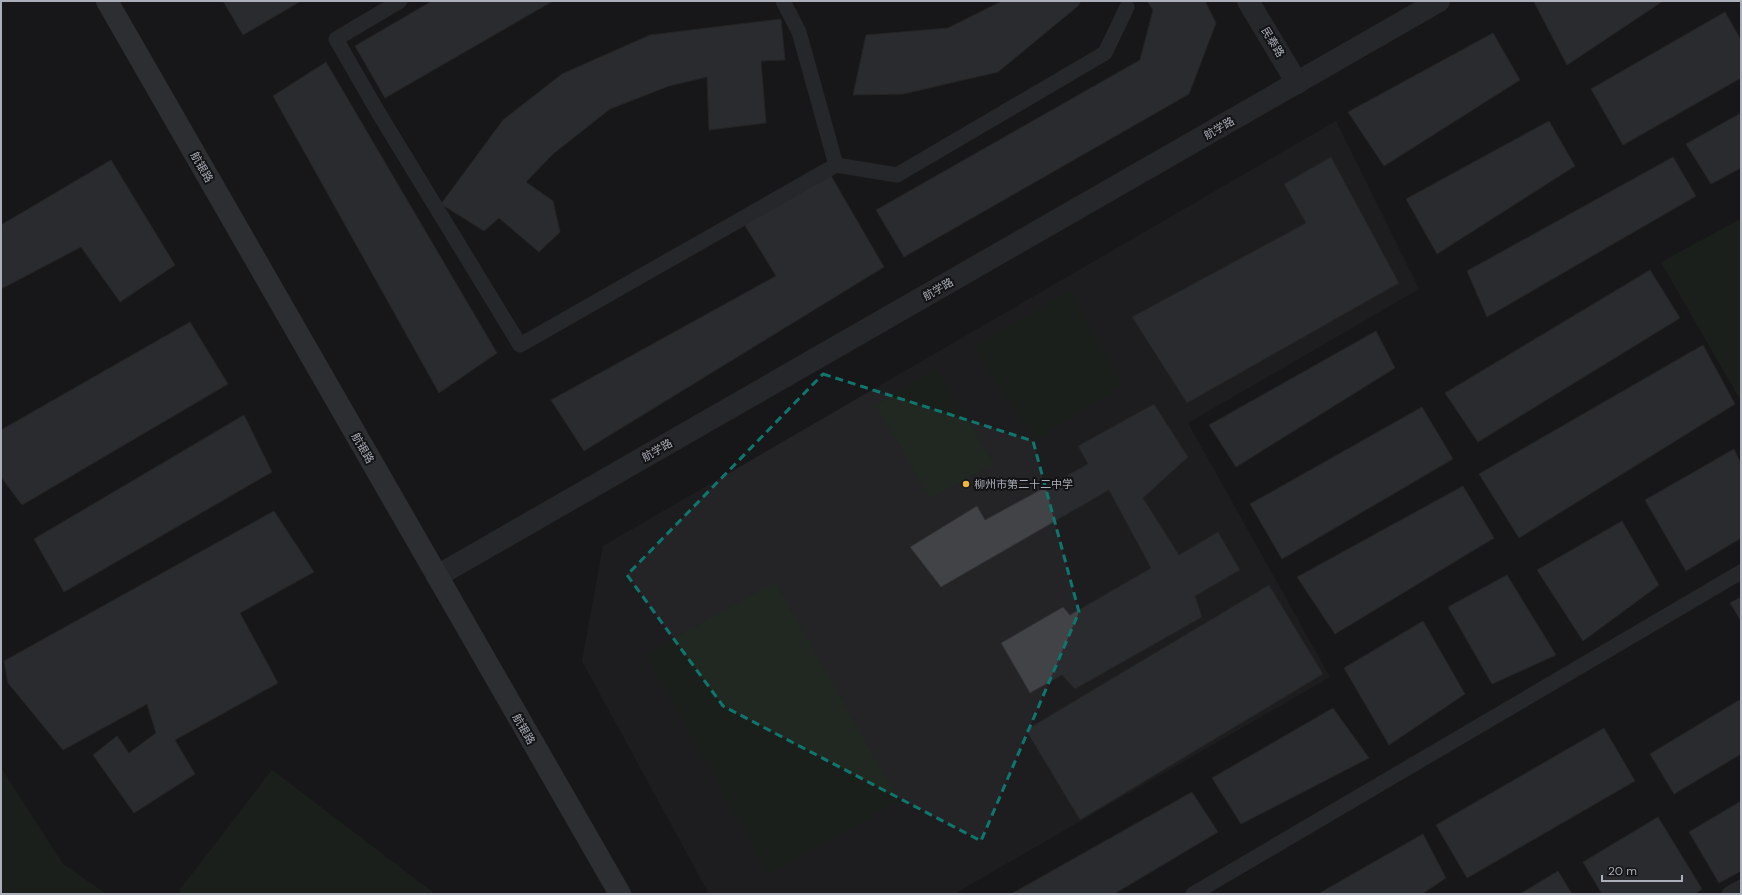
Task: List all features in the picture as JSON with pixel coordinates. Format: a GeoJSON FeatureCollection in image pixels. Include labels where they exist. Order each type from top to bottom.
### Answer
{"type":"FeatureCollection","features":[{"type":"Feature","properties":{"kind":"main road","name":"航银路"},"geometry":{"type":"LineString","coordinates":[[107,1],[620,894]]}},
{"type":"Feature","properties":{"kind":"street","name":"民泰路"},"geometry":{"type":"LineString","coordinates":[[1248,1],[1297,83]]}},
{"type":"Feature","properties":{"kind":"street","name":"航学路"},"geometry":{"type":"LineString","coordinates":[[437,576],[1439,1]]}},
{"type":"Feature","properties":{"kind":"lane"},"geometry":{"type":"LineString","coordinates":[[400,1],[336,39],[378,112],[520,345],[836,165],[897,175],[1105,53],[1127,7]]}},
{"type":"Feature","properties":{"kind":"lane"},"geometry":{"type":"LineString","coordinates":[[783,1],[799,32],[836,165]]}},
{"type":"Feature","properties":{"kind":"lane"},"geometry":{"type":"LineString","coordinates":[[1193,894],[1741,572]]}},
{"type":"Feature","properties":{"kind":"lane"},"geometry":{"type":"LineString","coordinates":[[1729,894],[1741,887]]}},
{"type":"Feature","properties":{"kind":"highlighted area"},"geometry":{"type":"Polygon","coordinates":[[[823,374],[1033,441],[1079,612],[981,841],[723,706],[627,575],[823,374]]]}},
{"type":"Feature","properties":{"kind":"shaded area","name":"柳州市第二十二中学"},"geometry":{"type":"Polygon","coordinates":[[[1336,121],[1419,289],[1188,423],[1330,677],[954,894],[709,894],[582,661],[603,546],[1336,121]]]}},
{"type":"Feature","properties":{"kind":"shaded area"},"geometry":{"type":"Polygon","coordinates":[[[1741,219],[1741,401],[1661,262],[1741,219]]]}},
{"type":"Feature","properties":{"kind":"shaded area"},"geometry":{"type":"Polygon","coordinates":[[[1071,290],[1123,385],[1035,441],[973,346],[1071,290]]]}},
{"type":"Feature","properties":{"kind":"shaded area"},"geometry":{"type":"Polygon","coordinates":[[[937,367],[994,464],[930,498],[876,405],[937,367]]]}},
{"type":"Feature","properties":{"kind":"shaded area"},"geometry":{"type":"Polygon","coordinates":[[[775,582],[899,801],[769,875],[645,655],[775,582]]]}},
{"type":"Feature","properties":{"kind":"shaded area"},"geometry":{"type":"Polygon","coordinates":[[[1,768],[63,864],[106,894],[1,894],[1,768]]]}},
{"type":"Feature","properties":{"kind":"shaded area"},"geometry":{"type":"Polygon","coordinates":[[[272,770],[435,894],[182,894],[179,891],[272,770]]]}},
{"type":"Feature","properties":{"kind":"building"},"geometry":{"type":"Polygon","coordinates":[[[223,1],[301,1],[243,35],[223,1]]]}},
{"type":"Feature","properties":{"kind":"building"},"geometry":{"type":"Polygon","coordinates":[[[432,1],[553,1],[385,98],[355,46],[432,1]]]}},
{"type":"Feature","properties":{"kind":"building"},"geometry":{"type":"Polygon","coordinates":[[[1002,1],[1081,1],[1078,6],[998,72],[903,94],[853,95],[866,35],[948,28],[1002,1]]]}},
{"type":"Feature","properties":{"kind":"building"},"geometry":{"type":"Polygon","coordinates":[[[1147,1],[1205,1],[1216,23],[1189,94],[904,257],[876,210],[1140,60],[1153,10],[1147,1]]]}},
{"type":"Feature","properties":{"kind":"building"},"geometry":{"type":"Polygon","coordinates":[[[1663,1],[1567,65],[1534,2],[1663,1]]]}},
{"type":"Feature","properties":{"kind":"building"},"geometry":{"type":"Polygon","coordinates":[[[1725,12],[1741,40],[1741,78],[1623,145],[1591,89],[1725,12]]]}},
{"type":"Feature","properties":{"kind":"building"},"geometry":{"type":"Polygon","coordinates":[[[781,19],[785,60],[761,61],[766,123],[709,130],[707,77],[669,86],[610,109],[553,154],[526,182],[553,201],[560,232],[539,252],[499,218],[484,231],[441,204],[503,120],[562,74],[650,35],[781,19]]]}},
{"type":"Feature","properties":{"kind":"building"},"geometry":{"type":"Polygon","coordinates":[[[1493,33],[1520,80],[1384,166],[1348,112],[1493,33]]]}},
{"type":"Feature","properties":{"kind":"building"},"geometry":{"type":"Polygon","coordinates":[[[326,62],[497,353],[439,393],[273,96],[326,62]]]}},
{"type":"Feature","properties":{"kind":"building"},"geometry":{"type":"Polygon","coordinates":[[[1741,113],[1741,168],[1711,184],[1686,144],[1741,113]]]}},
{"type":"Feature","properties":{"kind":"building"},"geometry":{"type":"Polygon","coordinates":[[[1549,121],[1575,166],[1437,254],[1406,199],[1549,121]]]}},
{"type":"Feature","properties":{"kind":"building"},"geometry":{"type":"Polygon","coordinates":[[[1331,157],[1399,283],[1187,403],[1132,317],[1306,223],[1284,184],[1331,157]]]}},
{"type":"Feature","properties":{"kind":"building"},"geometry":{"type":"Polygon","coordinates":[[[1673,157],[1696,196],[1487,317],[1467,271],[1673,157]]]}},
{"type":"Feature","properties":{"kind":"building"},"geometry":{"type":"Polygon","coordinates":[[[111,160],[175,265],[120,302],[81,247],[1,289],[1,225],[111,160]]]}},
{"type":"Feature","properties":{"kind":"building"},"geometry":{"type":"Polygon","coordinates":[[[830,174],[884,267],[584,451],[551,400],[776,276],[744,224],[830,174]]]}},
{"type":"Feature","properties":{"kind":"building"},"geometry":{"type":"Polygon","coordinates":[[[1650,270],[1680,318],[1478,442],[1445,393],[1650,270]]]}},
{"type":"Feature","properties":{"kind":"building"},"geometry":{"type":"Polygon","coordinates":[[[190,322],[228,384],[22,505],[1,477],[1,430],[190,322]]]}},
{"type":"Feature","properties":{"kind":"building"},"geometry":{"type":"Polygon","coordinates":[[[1376,331],[1395,368],[1236,467],[1209,425],[1376,331]]]}},
{"type":"Feature","properties":{"kind":"building"},"geometry":{"type":"Polygon","coordinates":[[[1703,345],[1735,404],[1519,538],[1479,474],[1703,345]]]}},
{"type":"Feature","properties":{"kind":"building"},"geometry":{"type":"Polygon","coordinates":[[[1154,404],[1188,457],[1143,498],[1179,555],[1218,532],[1240,570],[1195,596],[1202,617],[1075,689],[1062,675],[1030,693],[1001,643],[1063,607],[1070,615],[1151,568],[1109,490],[941,587],[910,547],[977,506],[985,520],[1088,464],[1078,446],[1154,404]]]}},
{"type":"Feature","properties":{"kind":"building"},"geometry":{"type":"Polygon","coordinates":[[[1422,407],[1453,459],[1282,559],[1250,504],[1422,407]]]}},
{"type":"Feature","properties":{"kind":"building"},"geometry":{"type":"Polygon","coordinates":[[[244,415],[272,472],[64,592],[34,539],[244,415]]]}},
{"type":"Feature","properties":{"kind":"building"},"geometry":{"type":"Polygon","coordinates":[[[1734,449],[1741,464],[1741,538],[1686,571],[1645,500],[1734,449]]]}},
{"type":"Feature","properties":{"kind":"building"},"geometry":{"type":"Polygon","coordinates":[[[1463,486],[1494,538],[1335,634],[1297,577],[1463,486]]]}},
{"type":"Feature","properties":{"kind":"building"},"geometry":{"type":"Polygon","coordinates":[[[274,511],[314,572],[240,613],[278,683],[175,740],[195,774],[134,813],[93,755],[117,736],[129,753],[156,733],[147,704],[63,750],[8,683],[4,661],[274,511]]]}},
{"type":"Feature","properties":{"kind":"building"},"geometry":{"type":"Polygon","coordinates":[[[1622,521],[1659,585],[1583,641],[1537,570],[1622,521]]]}},
{"type":"Feature","properties":{"kind":"building"},"geometry":{"type":"Polygon","coordinates":[[[1507,575],[1556,655],[1492,684],[1448,607],[1507,575]]]}},
{"type":"Feature","properties":{"kind":"building"},"geometry":{"type":"Polygon","coordinates":[[[1269,585],[1323,674],[1080,820],[1026,730],[1269,585]]]}},
{"type":"Feature","properties":{"kind":"building"},"geometry":{"type":"Polygon","coordinates":[[[1741,597],[1741,621],[1730,603],[1741,597]]]}},
{"type":"Feature","properties":{"kind":"building"},"geometry":{"type":"Polygon","coordinates":[[[1423,621],[1465,694],[1389,745],[1344,668],[1423,621]]]}},
{"type":"Feature","properties":{"kind":"building"},"geometry":{"type":"Polygon","coordinates":[[[1741,699],[1741,754],[1674,794],[1650,754],[1741,699]]]}},
{"type":"Feature","properties":{"kind":"building"},"geometry":{"type":"Polygon","coordinates":[[[1333,708],[1369,758],[1241,824],[1212,778],[1333,708]]]}},
{"type":"Feature","properties":{"kind":"building"},"geometry":{"type":"Polygon","coordinates":[[[1604,728],[1635,781],[1467,878],[1436,825],[1604,728]]]}},
{"type":"Feature","properties":{"kind":"building"},"geometry":{"type":"Polygon","coordinates":[[[1192,792],[1218,832],[1114,894],[1011,894],[1192,792]]]}},
{"type":"Feature","properties":{"kind":"building"},"geometry":{"type":"Polygon","coordinates":[[[1741,801],[1741,871],[1719,883],[1689,832],[1741,801]]]}},
{"type":"Feature","properties":{"kind":"building"},"geometry":{"type":"Polygon","coordinates":[[[1658,817],[1702,889],[1695,894],[1602,894],[1583,862],[1658,817]]]}},
{"type":"Feature","properties":{"kind":"building"},"geometry":{"type":"Polygon","coordinates":[[[1423,834],[1446,878],[1422,894],[1318,894],[1423,834]]]}},
{"type":"Feature","properties":{"kind":"building"},"geometry":{"type":"Polygon","coordinates":[[[1558,871],[1572,894],[1520,894],[1558,871]]]}},
{"type":"Feature","properties":{"kind":"place","name":"柳州市第二十二中学"},"geometry":{"type":"Point","coordinates":[966,484]}}]}
